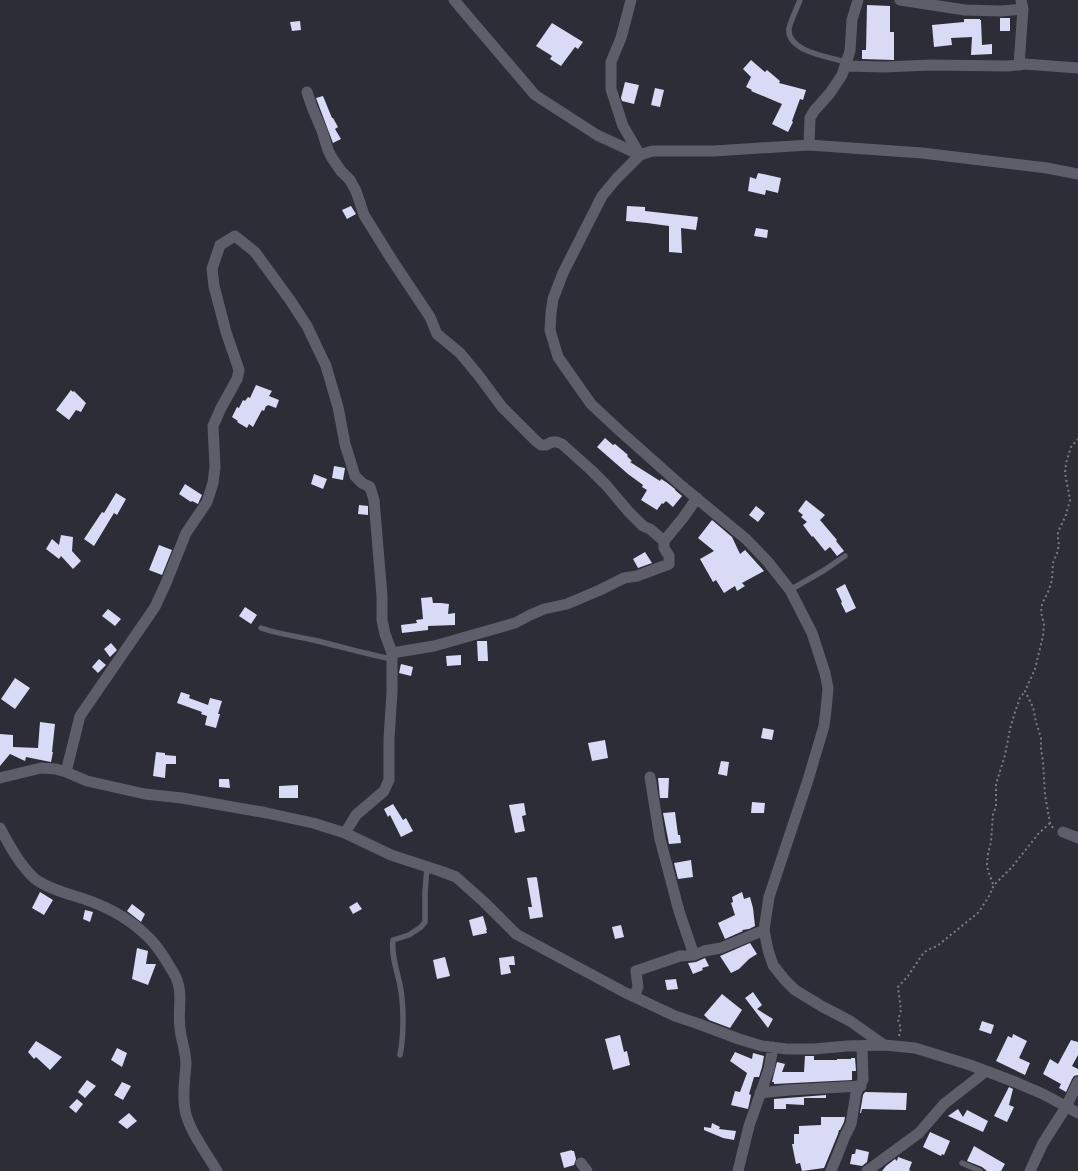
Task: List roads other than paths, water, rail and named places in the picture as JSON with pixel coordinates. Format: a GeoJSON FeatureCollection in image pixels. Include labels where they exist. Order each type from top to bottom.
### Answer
{"type":"FeatureCollection","features":[{"type":"Feature","properties":{"kind":"street"},"geometry":{"type":"LineString","coordinates":[[454,0],[535,95],[597,135],[640,155]]}},
{"type":"Feature","properties":{"kind":"street"},"geometry":{"type":"LineString","coordinates":[[631,0],[621,38],[611,62],[611,89],[623,126],[640,155]]}},
{"type":"Feature","properties":{"kind":"street"},"geometry":{"type":"LineString","coordinates":[[809,145],[810,118],[814,110],[830,93],[842,75],[846,64],[850,52],[852,20],[858,0]]}},
{"type":"Feature","properties":{"kind":"street"},"geometry":{"type":"LineString","coordinates":[[900,0],[965,10],[1001,11],[1022,5],[1019,65]]}},
{"type":"Feature","properties":{"kind":"street"},"geometry":{"type":"LineString","coordinates":[[846,64],[884,67],[931,65],[1000,66],[1025,64],[1078,68]]}},
{"type":"Feature","properties":{"kind":"street"},"geometry":{"type":"LineString","coordinates":[[307,92],[332,158],[340,171],[350,180],[356,191],[364,215],[430,317],[437,334],[460,353],[502,407],[536,441],[542,445],[552,442],[562,444],[607,486],[643,526],[650,529],[664,541]]}},
{"type":"Feature","properties":{"kind":"street"},"geometry":{"type":"LineString","coordinates":[[884,1045],[850,1021],[795,990],[773,965],[764,930],[769,897],[808,780],[824,726],[828,688],[825,673],[812,633],[790,590],[768,562],[746,539],[621,432],[591,404],[558,357],[550,330],[553,299],[563,272],[602,196],[617,178],[640,155],[652,151],[714,151],[809,145],[922,153],[1047,168],[1078,174]]}},
{"type":"Feature","properties":{"kind":"street"},"geometry":{"type":"LineString","coordinates":[[66,772],[80,716],[155,607],[186,533],[207,502],[213,483],[215,467],[213,426],[221,408],[237,380],[239,370],[226,332],[214,286],[212,269],[220,245],[235,236],[255,252],[307,326],[326,366],[338,407],[345,444],[355,476],[362,483],[370,487],[374,500],[382,596],[382,620],[392,656],[389,780],[384,791],[356,815],[345,832]]}},
{"type":"Feature","properties":{"kind":"street"},"geometry":{"type":"LineString","coordinates":[[392,656],[434,646],[515,623],[544,609],[567,604],[624,578],[636,576],[669,564],[669,556],[664,548],[664,541],[697,498]]}},
{"type":"Feature","properties":{"kind":"street"},"geometry":{"type":"LineString","coordinates":[[0,778],[41,768],[56,769],[87,781],[145,794],[182,798],[267,812],[345,832],[391,855],[456,877],[516,934],[634,997],[675,1016],[738,1040],[762,1046],[787,1049],[884,1045],[915,1048],[1015,1082],[1043,1094],[1078,1113]]}},
{"type":"Feature","properties":{"kind":"street"},"geometry":{"type":"LineString","coordinates":[[650,777],[660,839],[679,911],[694,955]]}},
{"type":"Feature","properties":{"kind":"street"},"geometry":{"type":"LineString","coordinates":[[0,828],[13,853],[35,878],[44,884],[113,911],[141,930],[152,940],[175,974],[179,984],[181,996],[179,1013],[180,1029],[186,1063],[184,1091],[185,1111],[197,1138],[217,1171]]}},
{"type":"Feature","properties":{"kind":"street"},"geometry":{"type":"LineString","coordinates":[[1063,832],[1078,838]]}},
{"type":"Feature","properties":{"kind":"street"},"geometry":{"type":"LineString","coordinates":[[634,997],[638,987],[636,971],[680,956],[694,955],[704,951],[721,948],[764,930]]}},
{"type":"Feature","properties":{"kind":"street"},"geometry":{"type":"LineString","coordinates":[[832,1171],[844,1136],[851,1124],[856,1093],[863,1080],[862,1046]]}},
{"type":"Feature","properties":{"kind":"street"},"geometry":{"type":"LineString","coordinates":[[738,1171],[749,1126],[769,1069],[773,1047]]}},
{"type":"Feature","properties":{"kind":"street"},"geometry":{"type":"LineString","coordinates":[[867,1171],[919,1134],[944,1104],[985,1072]]}},
{"type":"Feature","properties":{"kind":"street"},"geometry":{"type":"LineString","coordinates":[[1030,1171],[1043,1143],[1066,1107],[1078,1082]]}},
{"type":"Feature","properties":{"kind":"street"},"geometry":{"type":"LineString","coordinates":[[760,1093],[861,1086]]}},
{"type":"Feature","properties":{"kind":"lane"},"geometry":{"type":"LineString","coordinates":[[800,0],[789,29],[790,38],[799,47],[808,52],[846,64]]}},
{"type":"Feature","properties":{"kind":"lane"},"geometry":{"type":"LineString","coordinates":[[790,590],[845,556]]}},
{"type":"Feature","properties":{"kind":"lane"},"geometry":{"type":"LineString","coordinates":[[261,628],[362,653],[392,656]]}},
{"type":"Feature","properties":{"kind":"lane"},"geometry":{"type":"LineString","coordinates":[[400,1055],[403,1042],[402,1011],[400,987],[392,945],[393,940],[409,935],[422,927],[425,922],[427,867]]}},
{"type":"Feature","properties":{"kind":"lane"},"geometry":{"type":"LineString","coordinates":[[962,1163],[980,1171]]}}]}
